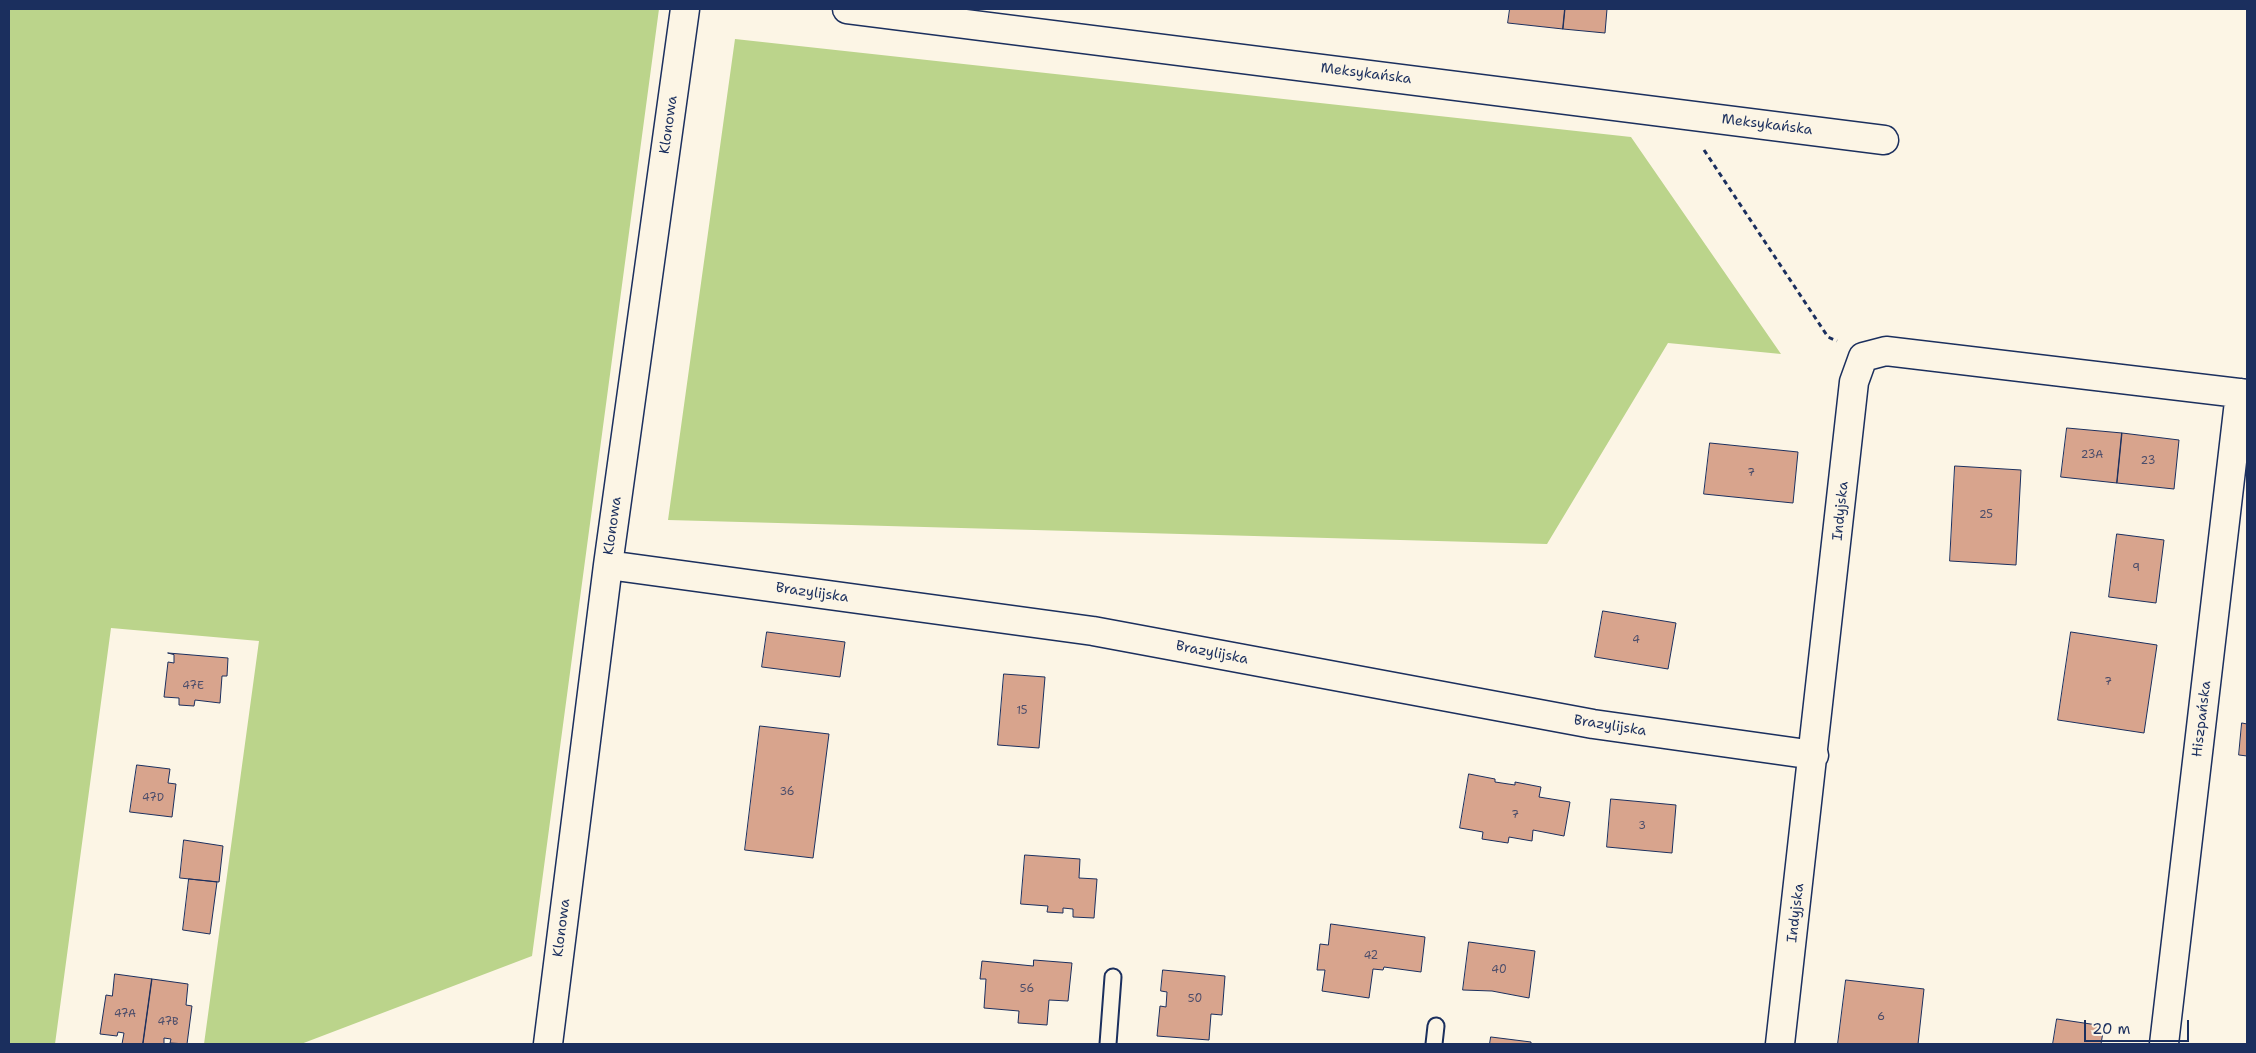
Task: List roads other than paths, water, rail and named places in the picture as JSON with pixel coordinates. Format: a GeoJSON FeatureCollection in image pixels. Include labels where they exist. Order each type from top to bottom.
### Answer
{"type":"FeatureCollection","features":[{"type":"Feature","properties":{"kind":"street","name":"Klonowa"},"geometry":{"type":"LineString","coordinates":[[548,1044],[608,565],[685,9]]}},
{"type":"Feature","properties":{"kind":"street","name":"Meksykańska"},"geometry":{"type":"LineString","coordinates":[[847,9],[1884,140]]}},
{"type":"Feature","properties":{"kind":"street","name":"Indyjska"},"geometry":{"type":"LineString","coordinates":[[1780,1044],[1814,755],[1854,382],[1863,357],[1886,351],[2244,394]]}},
{"type":"Feature","properties":{"kind":"street","name":"Hiszpańska"},"geometry":{"type":"LineString","coordinates":[[2164,1044],[2244,394]]}},
{"type":"Feature","properties":{"kind":"street","name":"Brazylijska"},"geometry":{"type":"LineString","coordinates":[[608,565],[1092,630],[1593,724],[1814,755]]}},
{"type":"Feature","properties":{"kind":"lane"},"geometry":{"type":"LineString","coordinates":[[1108,1044],[1112,977]]}},
{"type":"Feature","properties":{"kind":"lane"},"geometry":{"type":"LineString","coordinates":[[1434,1044],[1436,1026]]}}]}
